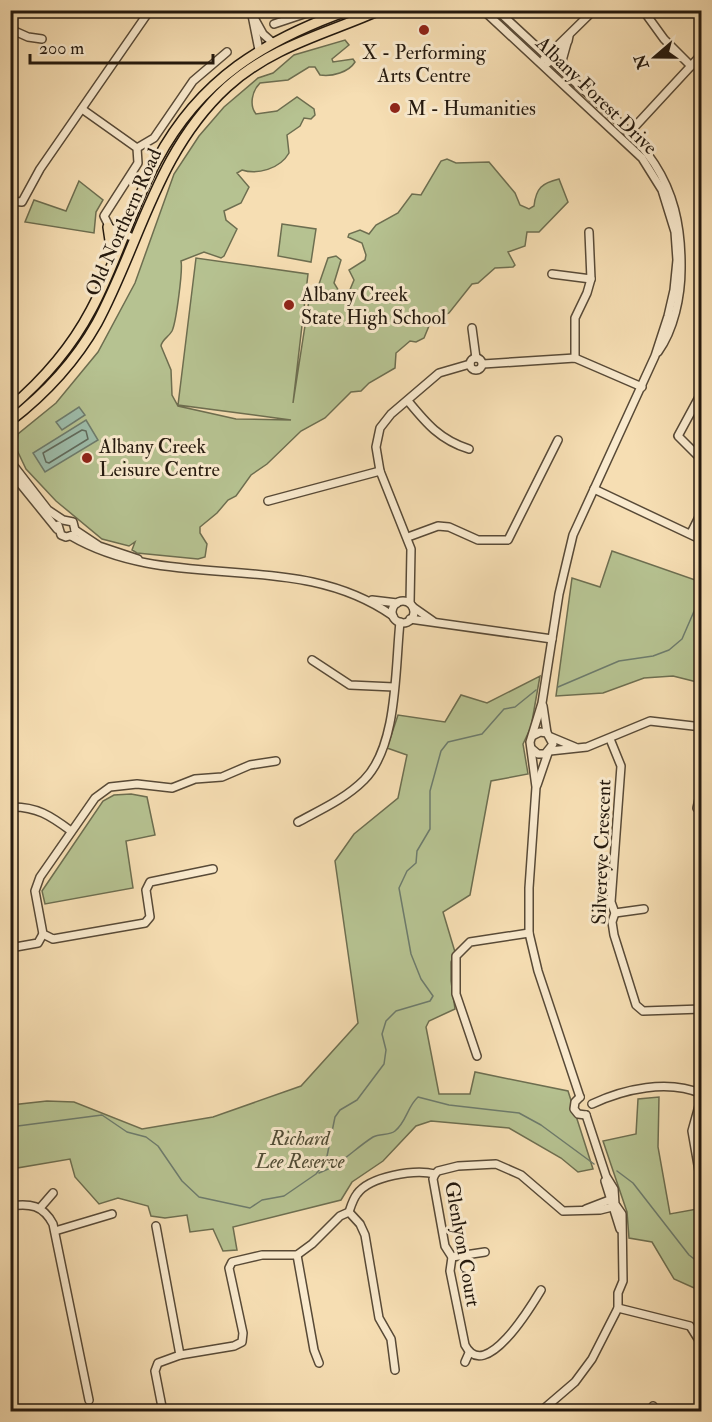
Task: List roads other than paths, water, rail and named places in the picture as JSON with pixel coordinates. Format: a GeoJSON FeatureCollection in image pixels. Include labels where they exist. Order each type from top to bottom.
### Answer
{"type":"FeatureCollection","features":[{"type":"Feature","properties":{"kind":"highway","name":"Old Northern Road"},"geometry":{"type":"LineString","coordinates":[[10,408],[40,381],[70,345],[91,310],[156,161],[174,131],[210,88],[272,42],[305,26],[349,10]]}},
{"type":"Feature","properties":{"kind":"highway","name":"Old Northern Road"},"geometry":{"type":"LineString","coordinates":[[10,421],[54,383],[81,348],[104,308],[174,151],[203,112],[227,87],[256,65],[290,45],[380,10]]}},
{"type":"Feature","properties":{"kind":"highway"},"geometry":{"type":"LineString","coordinates":[[108,227],[113,261]]}},
{"type":"Feature","properties":{"kind":"street"},"geometry":{"type":"LineString","coordinates":[[10,201],[22,202],[40,169],[150,10]]}},
{"type":"Feature","properties":{"kind":"street"},"geometry":{"type":"LineString","coordinates":[[274,24],[316,10]]}},
{"type":"Feature","properties":{"kind":"street","name":"Albany Forest Drive"},"geometry":{"type":"LineString","coordinates":[[483,10],[623,139],[653,173],[670,211],[675,232],[677,260],[674,290],[655,356],[570,545],[542,704],[534,735]]}},
{"type":"Feature","properties":{"kind":"street","name":"Albany Forest Drive"},"geometry":{"type":"LineString","coordinates":[[497,10],[630,131],[663,176],[671,194],[681,241],[681,277],[665,343],[655,356]]}},
{"type":"Feature","properties":{"kind":"street"},"geometry":{"type":"LineString","coordinates":[[542,65],[594,10]]}},
{"type":"Feature","properties":{"kind":"street"},"geometry":{"type":"LineString","coordinates":[[643,10],[669,45],[691,66]]}},
{"type":"Feature","properties":{"kind":"street"},"geometry":{"type":"LineString","coordinates":[[251,12],[261,30],[272,42]]}},
{"type":"Feature","properties":{"kind":"street"},"geometry":{"type":"LineString","coordinates":[[251,12],[259,50]]}},
{"type":"Feature","properties":{"kind":"street"},"geometry":{"type":"LineString","coordinates":[[10,29],[28,37],[42,39]]}},
{"type":"Feature","properties":{"kind":"street"},"geometry":{"type":"LineString","coordinates":[[560,68],[568,39]]}},
{"type":"Feature","properties":{"kind":"street","name":"Old Northern Road"},"geometry":{"type":"LineString","coordinates":[[137,148],[154,138],[193,81],[227,52]]}},
{"type":"Feature","properties":{"kind":"street"},"geometry":{"type":"LineString","coordinates":[[623,139],[702,54]]}},
{"type":"Feature","properties":{"kind":"street"},"geometry":{"type":"LineString","coordinates":[[82,109],[137,148],[138,163],[105,214],[108,227],[135,238]]}},
{"type":"Feature","properties":{"kind":"street"},"geometry":{"type":"LineString","coordinates":[[575,358],[575,318],[591,279],[589,232]]}},
{"type":"Feature","properties":{"kind":"street"},"geometry":{"type":"LineString","coordinates":[[552,274],[591,279]]}},
{"type":"Feature","properties":{"kind":"street"},"geometry":{"type":"LineString","coordinates":[[472,328],[476,358],[483,364]]}},
{"type":"Feature","properties":{"kind":"street"},"geometry":{"type":"LineString","coordinates":[[298,822],[339,800],[365,780],[381,754],[392,720],[398,640],[406,621],[405,604],[412,559],[408,537],[380,471],[376,447],[380,428],[439,373],[470,364],[476,358]]}},
{"type":"Feature","properties":{"kind":"street"},"geometry":{"type":"LineString","coordinates":[[470,364],[477,370],[483,364],[575,358],[642,387]]}},
{"type":"Feature","properties":{"kind":"street"},"geometry":{"type":"LineString","coordinates":[[698,399],[678,436],[702,460]]}},
{"type":"Feature","properties":{"kind":"street"},"geometry":{"type":"LineString","coordinates":[[408,401],[434,432],[452,444],[469,449]]}},
{"type":"Feature","properties":{"kind":"street"},"geometry":{"type":"LineString","coordinates":[[408,537],[438,526],[449,526],[478,540],[508,540],[558,440]]}},
{"type":"Feature","properties":{"kind":"street"},"geometry":{"type":"LineString","coordinates":[[10,461],[41,503],[63,520],[73,522],[73,533]]}},
{"type":"Feature","properties":{"kind":"street"},"geometry":{"type":"LineString","coordinates":[[10,471],[63,537],[73,533],[124,560],[160,567],[215,570],[321,582],[370,599],[405,604],[433,621]]}},
{"type":"Feature","properties":{"kind":"street"},"geometry":{"type":"LineString","coordinates":[[268,501],[380,471]]}},
{"type":"Feature","properties":{"kind":"street"},"geometry":{"type":"LineString","coordinates":[[594,489],[702,540]]}},
{"type":"Feature","properties":{"kind":"street"},"geometry":{"type":"LineString","coordinates":[[691,533],[702,511]]}},
{"type":"Feature","properties":{"kind":"street"},"geometry":{"type":"LineString","coordinates":[[57,529],[63,520]]}},
{"type":"Feature","properties":{"kind":"street"},"geometry":{"type":"LineString","coordinates":[[370,599],[393,616],[406,621],[433,621],[552,639]]}},
{"type":"Feature","properties":{"kind":"street"},"geometry":{"type":"LineString","coordinates":[[393,616],[393,609],[405,604]]}},
{"type":"Feature","properties":{"kind":"street"},"geometry":{"type":"LineString","coordinates":[[312,660],[350,685],[394,687]]}},
{"type":"Feature","properties":{"kind":"street","name":"Albany Forest Drive"},"geometry":{"type":"LineString","coordinates":[[542,704],[549,735]]}},
{"type":"Feature","properties":{"kind":"street"},"geometry":{"type":"LineString","coordinates":[[532,749],[540,754],[577,748],[610,739],[650,721],[702,727]]}},
{"type":"Feature","properties":{"kind":"street"},"geometry":{"type":"LineString","coordinates":[[577,748],[540,732],[534,735],[530,742],[536,787],[529,888],[529,933],[538,971],[580,1097]]}},
{"type":"Feature","properties":{"kind":"street"},"geometry":{"type":"LineString","coordinates":[[536,787],[553,744],[549,735]]}},
{"type":"Feature","properties":{"kind":"street","name":"Silvereye Crescent"},"geometry":{"type":"LineString","coordinates":[[610,739],[621,766],[611,902],[615,913],[612,922],[614,935],[638,1009],[643,1011],[702,1009]]}},
{"type":"Feature","properties":{"kind":"street"},"geometry":{"type":"LineString","coordinates":[[10,948],[38,944],[43,934],[35,891],[40,877],[95,798],[110,787],[137,784],[172,788],[195,779],[222,777],[250,765],[276,761]]}},
{"type":"Feature","properties":{"kind":"street"},"geometry":{"type":"LineString","coordinates":[[697,808],[702,786]]}},
{"type":"Feature","properties":{"kind":"street"},"geometry":{"type":"LineString","coordinates":[[10,807],[26,807],[49,814],[71,831]]}},
{"type":"Feature","properties":{"kind":"street"},"geometry":{"type":"LineString","coordinates":[[43,934],[53,939],[145,923],[150,917],[146,890],[150,882],[213,869]]}},
{"type":"Feature","properties":{"kind":"street"},"geometry":{"type":"LineString","coordinates":[[615,913],[644,909]]}},
{"type":"Feature","properties":{"kind":"street"},"geometry":{"type":"LineString","coordinates":[[477,1056],[456,994],[456,956],[470,942],[529,933]]}},
{"type":"Feature","properties":{"kind":"street"},"geometry":{"type":"LineString","coordinates":[[592,1104],[620,1092],[644,1089],[680,1087],[702,1094],[692,1131],[702,1188]]}},
{"type":"Feature","properties":{"kind":"street"},"geometry":{"type":"LineString","coordinates":[[580,1097],[587,1098],[592,1104],[591,1110],[586,1115]]}},
{"type":"Feature","properties":{"kind":"street"},"geometry":{"type":"LineString","coordinates":[[580,1097],[575,1102],[574,1109],[579,1114],[586,1115]]}},
{"type":"Feature","properties":{"kind":"street"},"geometry":{"type":"LineString","coordinates":[[540,1412],[575,1382],[592,1359],[618,1308],[624,1269],[622,1214],[612,1203],[606,1176],[586,1115]]}},
{"type":"Feature","properties":{"kind":"street"},"geometry":{"type":"LineString","coordinates":[[163,1412],[156,1366],[161,1360],[234,1346],[242,1342],[243,1333],[230,1268],[235,1261],[262,1255],[297,1255],[312,1244],[333,1222],[349,1212],[358,1192],[373,1182],[425,1172],[435,1174],[438,1171],[458,1166],[496,1164],[521,1175],[558,1209],[578,1211],[612,1203]]}},
{"type":"Feature","properties":{"kind":"street","name":"Glenlyon Court"},"geometry":{"type":"LineString","coordinates":[[435,1174],[433,1179],[445,1246],[452,1257],[450,1271],[465,1346],[469,1353]]}},
{"type":"Feature","properties":{"kind":"street"},"geometry":{"type":"LineString","coordinates":[[40,1208],[53,1193]]}},
{"type":"Feature","properties":{"kind":"street"},"geometry":{"type":"LineString","coordinates":[[10,1206],[29,1204],[40,1208],[49,1218],[55,1231],[89,1400]]}},
{"type":"Feature","properties":{"kind":"street"},"geometry":{"type":"LineString","coordinates":[[349,1212],[365,1235],[379,1318],[391,1339],[395,1370]]}},
{"type":"Feature","properties":{"kind":"street"},"geometry":{"type":"LineString","coordinates":[[55,1231],[112,1214]]}},
{"type":"Feature","properties":{"kind":"street"},"geometry":{"type":"LineString","coordinates":[[156,1226],[180,1355]]}},
{"type":"Feature","properties":{"kind":"street"},"geometry":{"type":"LineString","coordinates":[[452,1257],[485,1252]]}},
{"type":"Feature","properties":{"kind":"street"},"geometry":{"type":"LineString","coordinates":[[297,1255],[314,1350],[319,1363]]}},
{"type":"Feature","properties":{"kind":"street"},"geometry":{"type":"LineString","coordinates":[[465,1362],[469,1353],[476,1355],[488,1353],[512,1334],[541,1290]]}},
{"type":"Feature","properties":{"kind":"street"},"geometry":{"type":"LineString","coordinates":[[618,1308],[690,1326],[702,1345]]}},
{"type":"Feature","properties":{"kind":"water"},"geometry":{"type":"Polygon","coordinates":[[[79,407],[85,415],[62,430],[56,422],[79,407]]]}},
{"type":"Feature","properties":{"kind":"water"},"geometry":{"type":"Polygon","coordinates":[[[86,420],[98,440],[45,472],[33,453],[86,420]]]}},
{"type":"Feature","properties":{"kind":"waterway"},"geometry":{"type":"LineString","coordinates":[[558,687],[619,661],[653,656],[669,650],[682,639],[695,609],[702,610]]}},
{"type":"Feature","properties":{"kind":"waterway"},"geometry":{"type":"LineString","coordinates":[[10,1127],[102,1115],[127,1132],[146,1137],[158,1146],[182,1181],[199,1197],[250,1208],[262,1200],[284,1196],[316,1174],[326,1161],[335,1117],[340,1110],[357,1100],[384,1064],[386,1050],[382,1034],[386,1021],[396,1011],[430,1001],[433,996],[421,979],[411,954],[399,888],[407,871],[416,863],[417,851],[430,829],[430,791],[441,751],[448,742],[482,734],[504,709],[515,707],[536,690]]}},
{"type":"Feature","properties":{"kind":"waterway"},"geometry":{"type":"LineString","coordinates":[[319,1173],[341,1161],[373,1137],[395,1131],[418,1097],[449,1105],[519,1113],[541,1125],[594,1164]]}},
{"type":"Feature","properties":{"kind":"waterway"},"geometry":{"type":"LineString","coordinates":[[617,1171],[633,1183],[689,1255],[702,1265]]}},
{"type":"Feature","properties":{"kind":"place","name":"X - Performing Arts Centre"},"geometry":{"type":"Point","coordinates":[424,30]}},
{"type":"Feature","properties":{"kind":"place","name":"M - Humanities"},"geometry":{"type":"Point","coordinates":[395,108]}},
{"type":"Feature","properties":{"kind":"place","name":"Albany Creek State High School"},"geometry":{"type":"Point","coordinates":[289,305]}},
{"type":"Feature","properties":{"kind":"place","name":"Albany Creek Leisure Centre"},"geometry":{"type":"Point","coordinates":[87,458]}},
{"type":"Feature","properties":{"kind":"park label","name":"Richard Lee Reserve"},"geometry":{"type":"Point","coordinates":[300,1150]}}]}
